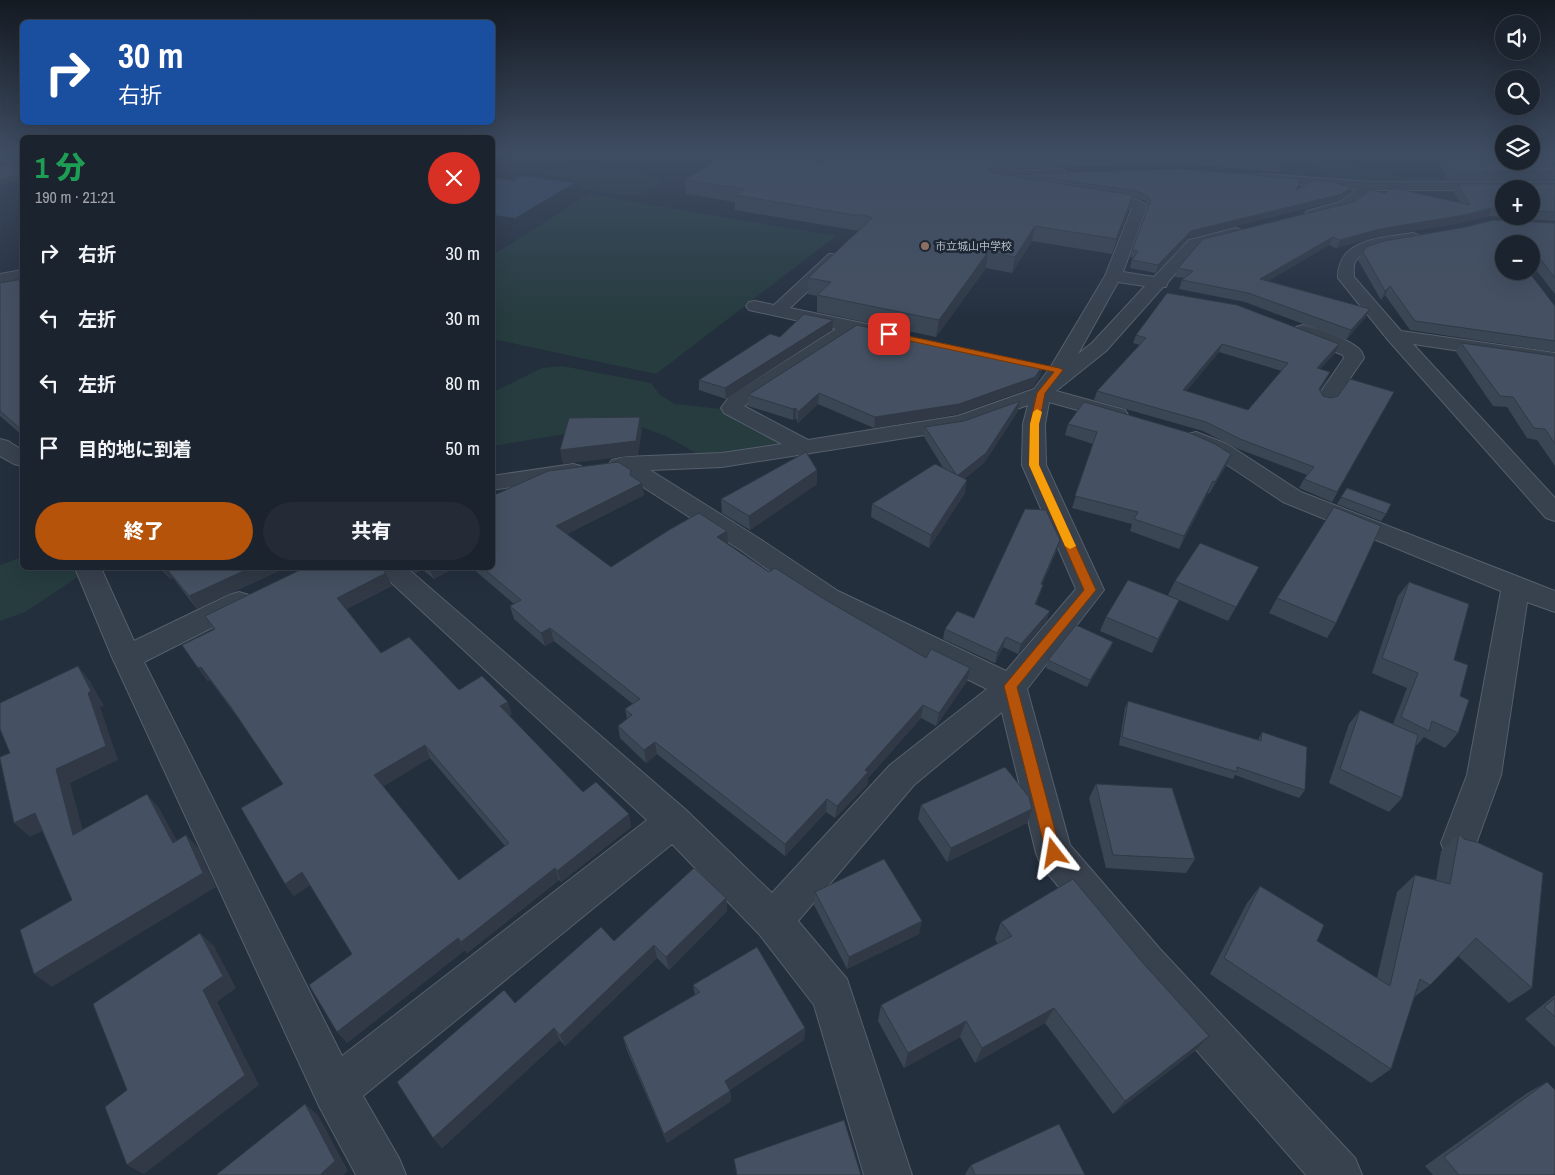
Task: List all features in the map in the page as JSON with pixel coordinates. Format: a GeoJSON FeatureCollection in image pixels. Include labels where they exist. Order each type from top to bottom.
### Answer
{"type":"FeatureCollection","features":[{"type":"Feature","properties":{"kind":"street"},"geometry":{"type":"LineString","coordinates":[[774,921],[902,775],[1011,686],[1090,590],[1034,465],[1034,424],[1047,376],[1113,276],[1139,210]]}},
{"type":"Feature","properties":{"kind":"street"},"geometry":{"type":"LineString","coordinates":[[1300,217],[1327,210]]}},
{"type":"Feature","properties":{"kind":"street"},"geometry":{"type":"LineString","coordinates":[[495,483],[624,464],[722,460],[962,422],[1099,347],[1161,289],[1194,244],[1252,229]]}},
{"type":"Feature","properties":{"kind":"street"},"geometry":{"type":"LineString","coordinates":[[1432,234],[1376,244],[1355,251],[1347,262],[1346,278],[1395,336],[1555,513]]}},
{"type":"Feature","properties":{"kind":"street"},"geometry":{"type":"LineString","coordinates":[[777,311],[844,248]]}},
{"type":"Feature","properties":{"kind":"street"},"geometry":{"type":"LineString","coordinates":[[0,279],[20,275]]}},
{"type":"Feature","properties":{"kind":"street"},"geometry":{"type":"LineString","coordinates":[[1113,276],[1161,289]]}},
{"type":"Feature","properties":{"kind":"street"},"geometry":{"type":"LineString","coordinates":[[755,306],[908,338]]}},
{"type":"Feature","properties":{"kind":"street"},"geometry":{"type":"LineString","coordinates":[[807,448],[732,408],[736,400],[852,327]]}},
{"type":"Feature","properties":{"kind":"street"},"geometry":{"type":"LineString","coordinates":[[1290,327],[1334,343],[1352,352],[1354,358],[1326,399]]}},
{"type":"Feature","properties":{"kind":"street"},"geometry":{"type":"LineString","coordinates":[[1395,336],[1555,359]]}},
{"type":"Feature","properties":{"kind":"street"},"geometry":{"type":"LineString","coordinates":[[1047,376],[1137,421]]}},
{"type":"Feature","properties":{"kind":"street"},"geometry":{"type":"LineString","coordinates":[[1175,432],[1219,449],[1292,497],[1555,602]]}},
{"type":"Feature","properties":{"kind":"street"},"geometry":{"type":"LineString","coordinates":[[0,446],[20,458]]}},
{"type":"Feature","properties":{"kind":"street"},"geometry":{"type":"LineString","coordinates":[[624,464],[751,545],[828,598],[1011,686],[1054,853],[1146,963],[1338,1175]]}},
{"type":"Feature","properties":{"kind":"street"},"geometry":{"type":"LineString","coordinates":[[89,570],[127,657],[335,1090],[382,1175]]}},
{"type":"Feature","properties":{"kind":"street"},"geometry":{"type":"LineString","coordinates":[[393,570],[673,821],[774,921],[832,994],[888,1175]]}},
{"type":"Feature","properties":{"kind":"street"},"geometry":{"type":"LineString","coordinates":[[1460,843],[1484,775],[1516,586]]}},
{"type":"Feature","properties":{"kind":"street"},"geometry":{"type":"LineString","coordinates":[[127,657],[258,593]]}},
{"type":"Feature","properties":{"kind":"street"},"geometry":{"type":"LineString","coordinates":[[335,1090],[673,821]]}},
{"type":"Feature","properties":{"kind":"green space"},"geometry":{"type":"Polygon","coordinates":[[[564,210],[682,210],[836,236],[656,374],[495,339],[495,254],[564,210]]]}},
{"type":"Feature","properties":{"kind":"green space"},"geometry":{"type":"Polygon","coordinates":[[[562,366],[651,383],[660,395],[675,404],[721,409],[807,448],[710,461],[666,436],[630,423],[495,446],[495,391],[542,368],[562,366]]]}},
{"type":"Feature","properties":{"kind":"green space"},"geometry":{"type":"Polygon","coordinates":[[[20,558],[20,570],[75,570],[79,576],[25,612],[0,621],[0,565],[20,558]]]}},
{"type":"Feature","properties":{"kind":"water"},"geometry":{"type":"Polygon","coordinates":[[[495,210],[529,210],[515,218],[495,215],[495,210]]]}},
{"type":"Feature","properties":{"kind":"building"},"geometry":{"type":"Polygon","coordinates":[[[823,210],[1127,210],[1116,239],[1035,226],[1015,257],[988,252],[939,320],[817,295],[831,282],[808,278],[872,218],[864,215],[823,210]]]}},
{"type":"Feature","properties":{"kind":"building"},"geometry":{"type":"Polygon","coordinates":[[[1147,210],[1277,210],[1191,231],[1158,265],[1132,260],[1138,251],[1132,250],[1147,210]]]}},
{"type":"Feature","properties":{"kind":"building"},"geometry":{"type":"Polygon","coordinates":[[[1322,210],[1485,210],[1380,229],[1340,240],[1333,237],[1260,279],[1370,309],[1351,330],[1248,293],[1182,280],[1193,271],[1178,268],[1203,239],[1322,210]]]}},
{"type":"Feature","properties":{"kind":"building"},"geometry":{"type":"Polygon","coordinates":[[[1540,210],[1555,210],[1555,212],[1540,211],[1540,210]]]}},
{"type":"Feature","properties":{"kind":"building"},"geometry":{"type":"Polygon","coordinates":[[[1493,220],[1495,220],[1495,225],[1555,223],[1555,278],[1540,258],[1540,235],[1495,235],[1495,280],[1535,280],[1555,306],[1555,341],[1415,321],[1390,286],[1385,291],[1363,252],[1366,247],[1384,241],[1466,227],[1493,220]]]}},
{"type":"Feature","properties":{"kind":"building"},"geometry":{"type":"Polygon","coordinates":[[[20,279],[20,428],[0,411],[0,283],[20,279]]]}},
{"type":"Feature","properties":{"kind":"building"},"geometry":{"type":"Polygon","coordinates":[[[1167,293],[1237,305],[1339,344],[1317,368],[1330,372],[1319,389],[1323,396],[1331,398],[1338,396],[1350,379],[1394,392],[1337,492],[1304,479],[1314,467],[1240,439],[1206,422],[1097,391],[1146,338],[1136,335],[1167,293]],[[1222,344],[1183,390],[1248,410],[1288,363],[1222,344]]]}},
{"type":"Feature","properties":{"kind":"building"},"geometry":{"type":"Polygon","coordinates":[[[804,314],[833,320],[725,388],[699,380],[770,334],[780,337],[804,314]]]}},
{"type":"Feature","properties":{"kind":"building"},"geometry":{"type":"Polygon","coordinates":[[[857,325],[1043,365],[1035,377],[959,404],[875,417],[819,393],[798,412],[796,408],[793,409],[748,395],[857,325]]]}},
{"type":"Feature","properties":{"kind":"building"},"geometry":{"type":"Polygon","coordinates":[[[1461,343],[1555,356],[1555,444],[1545,429],[1534,428],[1513,397],[1500,396],[1461,343]]]}},
{"type":"Feature","properties":{"kind":"building"},"geometry":{"type":"Polygon","coordinates":[[[1020,401],[986,453],[957,476],[925,427],[964,421],[1020,401]]]}},
{"type":"Feature","properties":{"kind":"building"},"geometry":{"type":"Polygon","coordinates":[[[1084,402],[1190,433],[1215,444],[1231,454],[1215,482],[1213,481],[1184,536],[1134,519],[1138,512],[1075,496],[1097,432],[1068,424],[1084,402]]]}},
{"type":"Feature","properties":{"kind":"building"},"geometry":{"type":"Polygon","coordinates":[[[640,417],[636,441],[560,450],[569,418],[640,417]]]}},
{"type":"Feature","properties":{"kind":"building"},"geometry":{"type":"Polygon","coordinates":[[[806,452],[817,470],[749,516],[721,499],[806,452]]]}},
{"type":"Feature","properties":{"kind":"building"},"geometry":{"type":"Polygon","coordinates":[[[618,462],[631,470],[630,475],[642,483],[556,526],[611,567],[699,513],[727,531],[717,537],[769,572],[775,568],[824,599],[926,658],[931,649],[970,668],[939,713],[923,705],[865,770],[868,772],[837,806],[827,799],[785,844],[655,742],[644,750],[618,726],[632,715],[625,709],[640,699],[550,628],[541,633],[510,606],[521,600],[485,570],[495,570],[495,495],[548,471],[618,462]]]}},
{"type":"Feature","properties":{"kind":"building"},"geometry":{"type":"Polygon","coordinates":[[[935,464],[967,480],[931,535],[872,504],[935,464]]]}},
{"type":"Feature","properties":{"kind":"building"},"geometry":{"type":"Polygon","coordinates":[[[1347,488],[1391,504],[1386,514],[1341,497],[1347,488]]]}},
{"type":"Feature","properties":{"kind":"building"},"geometry":{"type":"Polygon","coordinates":[[[1334,507],[1381,526],[1336,623],[1277,598],[1334,507]]]}},
{"type":"Feature","properties":{"kind":"building"},"geometry":{"type":"Polygon","coordinates":[[[1025,509],[1046,510],[1060,540],[1041,584],[1043,585],[1035,604],[1050,611],[1021,644],[1006,637],[997,653],[945,629],[957,611],[974,618],[1025,509]]]}},
{"type":"Feature","properties":{"kind":"building"},"geometry":{"type":"Polygon","coordinates":[[[1200,543],[1259,567],[1236,607],[1175,581],[1200,543]]]}},
{"type":"Feature","properties":{"kind":"building"},"geometry":{"type":"Polygon","coordinates":[[[168,570],[246,570],[189,596],[168,570]]]}},
{"type":"Feature","properties":{"kind":"building"},"geometry":{"type":"Polygon","coordinates":[[[300,570],[383,570],[386,573],[337,598],[381,653],[409,637],[459,690],[482,676],[508,702],[500,706],[583,792],[596,782],[629,814],[557,871],[555,868],[461,942],[458,938],[337,1032],[309,985],[352,954],[302,872],[285,884],[241,808],[283,784],[231,707],[201,667],[198,668],[182,645],[215,629],[205,616],[300,570]],[[425,745],[374,775],[459,880],[509,843],[425,745]]]}},
{"type":"Feature","properties":{"kind":"building"},"geometry":{"type":"Polygon","coordinates":[[[1128,580],[1179,600],[1158,639],[1106,617],[1128,580]]]}},
{"type":"Feature","properties":{"kind":"building"},"geometry":{"type":"Polygon","coordinates":[[[1409,582],[1469,604],[1454,660],[1468,665],[1460,696],[1469,700],[1458,733],[1432,721],[1429,731],[1401,717],[1418,673],[1382,658],[1409,582]]]}},
{"type":"Feature","properties":{"kind":"building"},"geometry":{"type":"Polygon","coordinates":[[[1076,625],[1113,642],[1090,680],[1048,660],[1076,625]]]}},
{"type":"Feature","properties":{"kind":"building"},"geometry":{"type":"Polygon","coordinates":[[[78,666],[91,691],[88,693],[106,746],[56,769],[73,835],[147,794],[173,843],[186,835],[203,873],[34,974],[20,930],[72,900],[35,813],[14,823],[0,759],[0,757],[10,753],[0,729],[0,703],[78,666]]]}},
{"type":"Feature","properties":{"kind":"building"},"geometry":{"type":"Polygon","coordinates":[[[1128,701],[1261,741],[1262,732],[1307,747],[1305,790],[1237,767],[1237,772],[1122,737],[1128,701]]]}},
{"type":"Feature","properties":{"kind":"building"},"geometry":{"type":"Polygon","coordinates":[[[1360,710],[1418,735],[1402,798],[1340,769],[1360,710]]]}},
{"type":"Feature","properties":{"kind":"building"},"geometry":{"type":"Polygon","coordinates":[[[1005,767],[1029,797],[1032,809],[951,848],[921,805],[1005,767]]]}},
{"type":"Feature","properties":{"kind":"building"},"geometry":{"type":"Polygon","coordinates":[[[1096,784],[1172,788],[1195,859],[1113,855],[1096,784]]]}},
{"type":"Feature","properties":{"kind":"building"},"geometry":{"type":"Polygon","coordinates":[[[1459,834],[1464,839],[1479,843],[1543,873],[1532,988],[1476,938],[1430,985],[1420,979],[1391,1069],[1224,958],[1260,886],[1324,925],[1317,941],[1390,986],[1415,875],[1450,884],[1459,834]]]}},
{"type":"Feature","properties":{"kind":"building"},"geometry":{"type":"Polygon","coordinates":[[[884,859],[922,921],[849,957],[815,892],[884,859]]]}},
{"type":"Feature","properties":{"kind":"building"},"geometry":{"type":"Polygon","coordinates":[[[694,868],[726,898],[666,957],[654,945],[560,1035],[554,1028],[433,1138],[397,1082],[504,990],[515,1003],[601,927],[614,941],[694,868]]]}},
{"type":"Feature","properties":{"kind":"building"},"geometry":{"type":"Polygon","coordinates":[[[1073,879],[1142,962],[1209,1036],[1125,1101],[1054,1008],[982,1048],[966,1021],[908,1053],[881,1005],[1012,936],[1001,922],[1073,879]]]}},
{"type":"Feature","properties":{"kind":"building"},"geometry":{"type":"Polygon","coordinates":[[[200,933],[223,976],[203,990],[245,1075],[127,1165],[105,1107],[127,1090],[93,1004],[200,933]]]}},
{"type":"Feature","properties":{"kind":"building"},"geometry":{"type":"Polygon","coordinates":[[[757,947],[805,1028],[725,1081],[730,1091],[664,1134],[623,1037],[700,992],[693,985],[757,947]]]}},
{"type":"Feature","properties":{"kind":"building"},"geometry":{"type":"Polygon","coordinates":[[[1555,998],[1555,1017],[1544,1007],[1555,998]]]}},
{"type":"Feature","properties":{"kind":"building"},"geometry":{"type":"Polygon","coordinates":[[[1547,1082],[1555,1090],[1555,1175],[1459,1175],[1444,1157],[1547,1082]]]}},
{"type":"Feature","properties":{"kind":"building"},"geometry":{"type":"Polygon","coordinates":[[[305,1104],[335,1161],[320,1175],[216,1175],[305,1104]]]}},
{"type":"Feature","properties":{"kind":"building"},"geometry":{"type":"Polygon","coordinates":[[[844,1120],[861,1175],[737,1175],[734,1159],[844,1120]]]}},
{"type":"Feature","properties":{"kind":"building"},"geometry":{"type":"Polygon","coordinates":[[[1059,1124],[1085,1175],[975,1175],[971,1165],[1059,1124]]]}},
{"type":"Feature","properties":{"kind":"slow traffic"},"geometry":{"type":"LineString","coordinates":[[1037,412],[1034,424],[1034,465],[1070,546]]}},
{"type":"Feature","properties":{"kind":"place","name":"市立城山中学校"},"geometry":{"type":"Point","coordinates":[925,246]}},
{"type":"Feature","properties":{"kind":"route"},"geometry":{"type":"LineString","coordinates":[[889,334],[1059,370],[1041,393],[1034,424],[1034,465],[1090,590],[1011,686],[1054,853]]}}]}
